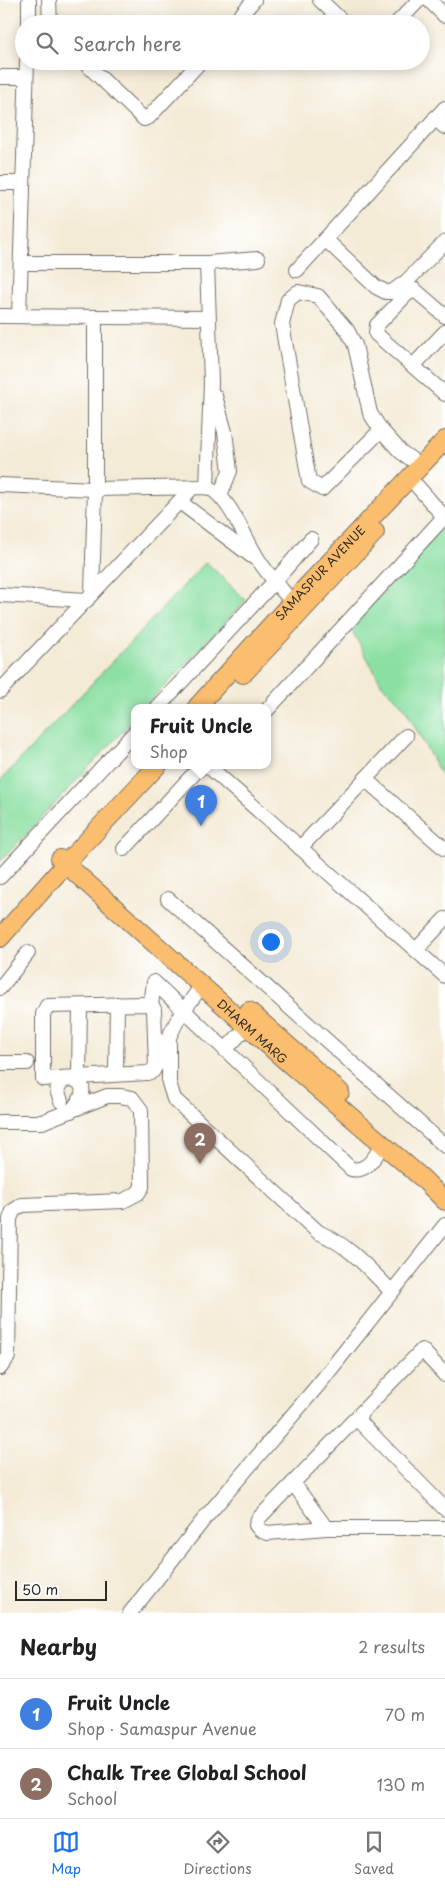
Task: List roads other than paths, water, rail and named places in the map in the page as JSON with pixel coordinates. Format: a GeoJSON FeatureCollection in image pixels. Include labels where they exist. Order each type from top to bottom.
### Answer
{"type":"FeatureCollection","features":[{"type":"Feature","properties":{"kind":"main road","name":"SAMASPUR AVENUE"},"geometry":{"type":"LineString","coordinates":[[200,704],[292,602],[445,440]]}},
{"type":"Feature","properties":{"kind":"main road","name":"SAMASPUR AVENUE"},"geometry":{"type":"LineString","coordinates":[[215,704],[445,456]]}},
{"type":"Feature","properties":{"kind":"main road"},"geometry":{"type":"LineString","coordinates":[[0,938],[142,769]]}},
{"type":"Feature","properties":{"kind":"main road"},"geometry":{"type":"LineString","coordinates":[[0,924],[154,769]]}},
{"type":"Feature","properties":{"kind":"main road","name":"DHARM MARG"},"geometry":{"type":"LineString","coordinates":[[67,857],[202,985],[445,1201]]}},
{"type":"Feature","properties":{"kind":"main road","name":"DHARM MARG"},"geometry":{"type":"LineString","coordinates":[[67,857],[445,1186]]}},
{"type":"Feature","properties":{"kind":"street"},"geometry":{"type":"LineString","coordinates":[[29,0],[30,15]]}},
{"type":"Feature","properties":{"kind":"street"},"geometry":{"type":"LineString","coordinates":[[49,0],[50,15]]}},
{"type":"Feature","properties":{"kind":"street"},"geometry":{"type":"LineString","coordinates":[[241,15],[254,0]]}},
{"type":"Feature","properties":{"kind":"street"},"geometry":{"type":"LineString","coordinates":[[320,0],[336,15]]}},
{"type":"Feature","properties":{"kind":"street"},"geometry":{"type":"LineString","coordinates":[[405,15],[419,0]]}},
{"type":"Feature","properties":{"kind":"street"},"geometry":{"type":"LineString","coordinates":[[429,0],[445,16]]}},
{"type":"Feature","properties":{"kind":"street"},"geometry":{"type":"LineString","coordinates":[[438,0],[445,6]]}},
{"type":"Feature","properties":{"kind":"street"},"geometry":{"type":"LineString","coordinates":[[19,316],[26,70]]}},
{"type":"Feature","properties":{"kind":"street"},"geometry":{"type":"LineString","coordinates":[[92,70],[144,119],[150,117],[193,70]]}},
{"type":"Feature","properties":{"kind":"street"},"geometry":{"type":"LineString","coordinates":[[0,77],[26,77]]}},
{"type":"Feature","properties":{"kind":"street"},"geometry":{"type":"LineString","coordinates":[[297,270],[440,123],[445,108]]}},
{"type":"Feature","properties":{"kind":"street"},"geometry":{"type":"LineString","coordinates":[[0,183],[22,183]]}},
{"type":"Feature","properties":{"kind":"street"},"geometry":{"type":"LineString","coordinates":[[326,239],[376,287],[386,292],[392,292],[407,281],[445,242]]}},
{"type":"Feature","properties":{"kind":"street"},"geometry":{"type":"LineString","coordinates":[[21,263],[207,263],[258,260]]}},
{"type":"Feature","properties":{"kind":"street"},"geometry":{"type":"LineString","coordinates":[[206,487],[212,383],[207,263]]}},
{"type":"Feature","properties":{"kind":"street"},"geometry":{"type":"LineString","coordinates":[[445,316],[415,290],[407,294],[377,325],[376,334],[414,365],[445,394]]}},
{"type":"Feature","properties":{"kind":"street"},"geometry":{"type":"LineString","coordinates":[[381,430],[322,488],[309,481],[282,324],[288,300],[298,292],[318,296],[347,330],[355,345],[370,413],[381,430],[401,452],[421,466]]}},
{"type":"Feature","properties":{"kind":"street"},"geometry":{"type":"LineString","coordinates":[[0,316],[208,318]]}},
{"type":"Feature","properties":{"kind":"street"},"geometry":{"type":"LineString","coordinates":[[89,597],[95,489],[95,317]]}},
{"type":"Feature","properties":{"kind":"street"},"geometry":{"type":"LineString","coordinates":[[414,365],[445,332]]}},
{"type":"Feature","properties":{"kind":"street"},"geometry":{"type":"LineString","coordinates":[[212,383],[225,432],[230,471],[228,480],[220,495]]}},
{"type":"Feature","properties":{"kind":"street"},"geometry":{"type":"LineString","coordinates":[[0,485],[95,489],[206,487],[214,490],[220,495],[259,561],[292,602]]}},
{"type":"Feature","properties":{"kind":"street"},"geometry":{"type":"LineString","coordinates":[[271,706],[445,517],[417,486]]}},
{"type":"Feature","properties":{"kind":"street"},"geometry":{"type":"LineString","coordinates":[[0,691],[192,488]]}},
{"type":"Feature","properties":{"kind":"street"},"geometry":{"type":"LineString","coordinates":[[180,502],[259,561]]}},
{"type":"Feature","properties":{"kind":"street"},"geometry":{"type":"LineString","coordinates":[[161,704],[275,581],[310,539]]}},
{"type":"Feature","properties":{"kind":"street"},"geometry":{"type":"LineString","coordinates":[[0,595],[89,597]]}},
{"type":"Feature","properties":{"kind":"street"},"geometry":{"type":"LineString","coordinates":[[0,877],[131,736]]}},
{"type":"Feature","properties":{"kind":"street"},"geometry":{"type":"LineString","coordinates":[[300,848],[406,736]]}},
{"type":"Feature","properties":{"kind":"street"},"geometry":{"type":"LineString","coordinates":[[124,850],[207,769]]}},
{"type":"Feature","properties":{"kind":"street"},"geometry":{"type":"LineString","coordinates":[[213,769],[445,976]]}},
{"type":"Feature","properties":{"kind":"street"},"geometry":{"type":"LineString","coordinates":[[365,779],[445,849]]}},
{"type":"Feature","properties":{"kind":"street"},"geometry":{"type":"LineString","coordinates":[[168,899],[445,1146]]}},
{"type":"Feature","properties":{"kind":"street"},"geometry":{"type":"LineString","coordinates":[[416,950],[445,919]]}},
{"type":"Feature","properties":{"kind":"street"},"geometry":{"type":"LineString","coordinates":[[0,988],[28,953]]}},
{"type":"Feature","properties":{"kind":"street"},"geometry":{"type":"LineString","coordinates":[[151,1006],[154,982],[351,1169],[361,1170],[367,1166],[383,1145]]}},
{"type":"Feature","properties":{"kind":"street"},"geometry":{"type":"LineString","coordinates":[[202,985],[169,1037],[169,1083],[174,1099],[318,1232],[337,1241],[351,1251],[391,1291]]}},
{"type":"Feature","properties":{"kind":"street"},"geometry":{"type":"LineString","coordinates":[[116,1074],[117,1004]]}},
{"type":"Feature","properties":{"kind":"street"},"geometry":{"type":"LineString","coordinates":[[146,1004],[151,1006],[154,1009],[156,1065],[153,1071],[147,1073],[43,1079],[44,1014],[48,1006],[146,1004]]}},
{"type":"Feature","properties":{"kind":"street"},"geometry":{"type":"LineString","coordinates":[[79,1077],[80,1006]]}},
{"type":"Feature","properties":{"kind":"street"},"geometry":{"type":"LineString","coordinates":[[225,1050],[248,1026]]}},
{"type":"Feature","properties":{"kind":"street"},"geometry":{"type":"LineString","coordinates":[[0,1063],[27,1063]]}},
{"type":"Feature","properties":{"kind":"street"},"geometry":{"type":"LineString","coordinates":[[0,1122],[42,1122],[65,1106],[114,1095],[132,1098],[141,1110],[142,1187],[138,1193],[123,1201],[22,1205],[13,1211],[10,1219],[8,1357],[0,1368]]}},
{"type":"Feature","properties":{"kind":"street"},"geometry":{"type":"LineString","coordinates":[[130,1613],[205,1518],[318,1384],[445,1225]]}},
{"type":"Feature","properties":{"kind":"street"},"geometry":{"type":"LineString","coordinates":[[445,1375],[422,1350],[258,1519],[256,1526],[267,1533],[326,1528],[445,1528]]}},
{"type":"Feature","properties":{"kind":"street"},"geometry":{"type":"LineString","coordinates":[[357,1419],[445,1509]]}},
{"type":"Feature","properties":{"kind":"street"},"geometry":{"type":"LineString","coordinates":[[293,1483],[326,1528]]}},
{"type":"Feature","properties":{"kind":"place","name":"Fruit Uncle"},"geometry":{"type":"Point","coordinates":[201,826]}},
{"type":"Feature","properties":{"kind":"place","name":"Chalk Tree Global School"},"geometry":{"type":"Point","coordinates":[200,1164]}}]}
